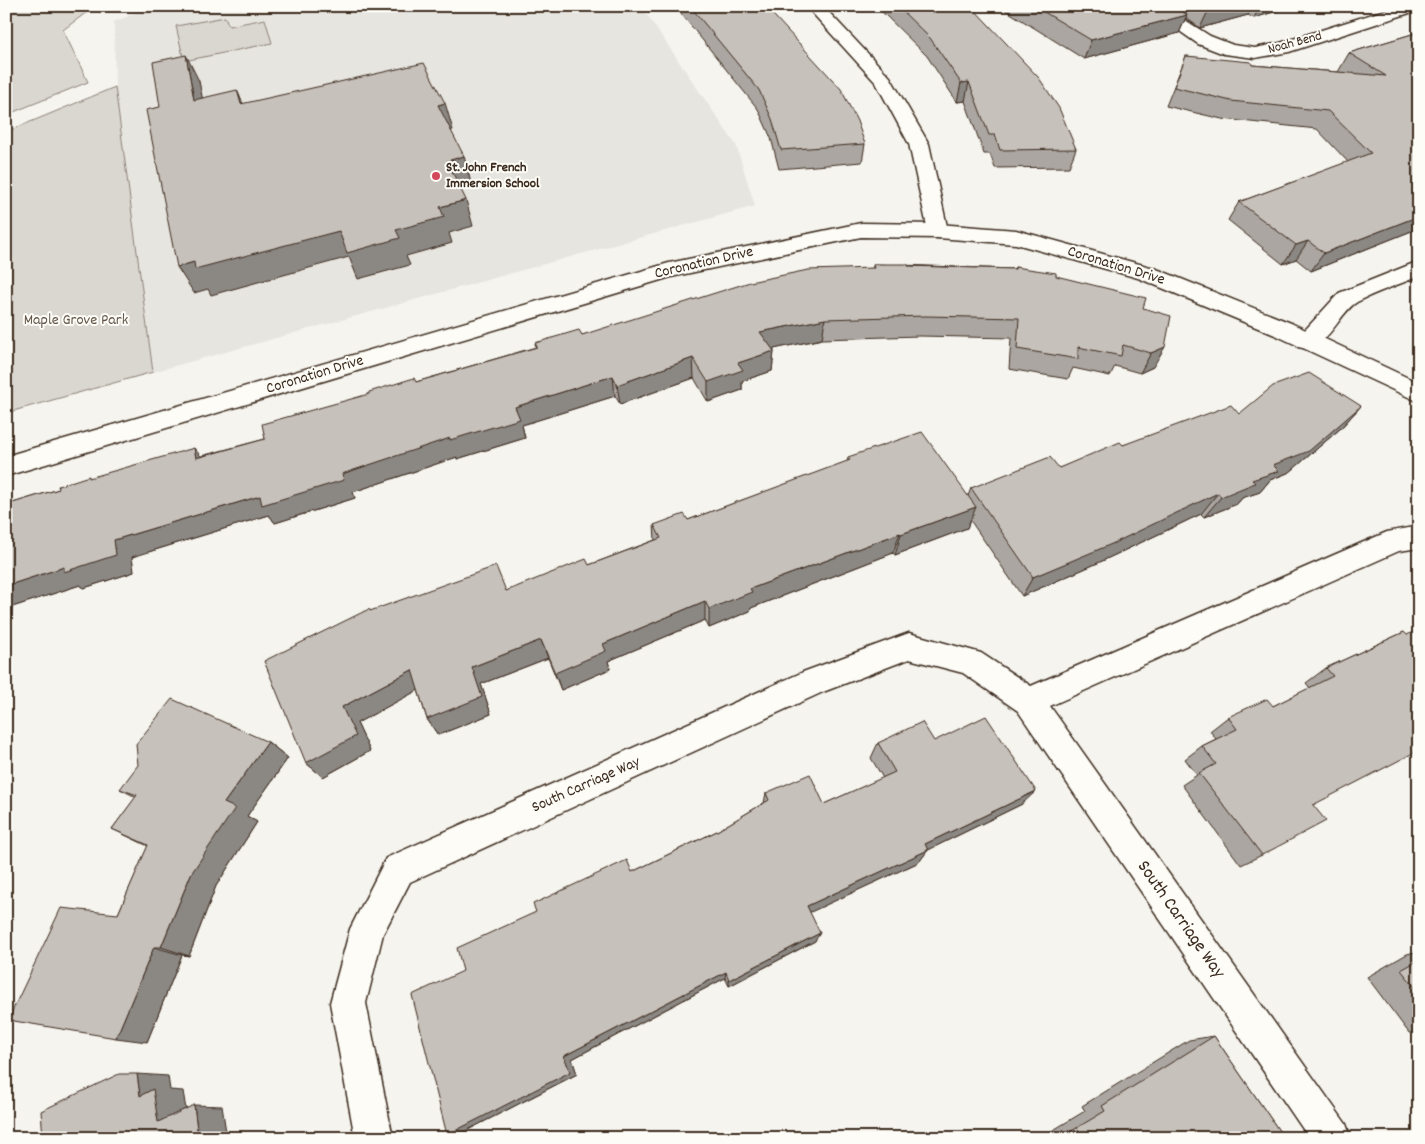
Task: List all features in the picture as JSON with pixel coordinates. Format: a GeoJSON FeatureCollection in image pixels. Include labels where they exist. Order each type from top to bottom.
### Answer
{"type":"FeatureCollection","features":[{"type":"Feature","properties":{"kind":"street"},"geometry":{"type":"LineString","coordinates":[[814,6],[884,81],[919,144],[938,230]]}},
{"type":"Feature","properties":{"kind":"street","name":"Noah Bend"},"geometry":{"type":"LineString","coordinates":[[1152,6],[1204,40],[1230,50],[1255,53],[1283,48],[1416,6]]}},
{"type":"Feature","properties":{"kind":"street","name":"Coronation Drive"},"geometry":{"type":"LineString","coordinates":[[6,466],[668,270],[861,230],[938,230],[1016,237],[1146,273],[1283,329],[1408,389],[1419,411]]}},
{"type":"Feature","properties":{"kind":"street"},"geometry":{"type":"LineString","coordinates":[[1306,341],[1329,320],[1347,298],[1419,268]]}},
{"type":"Feature","properties":{"kind":"street"},"geometry":{"type":"LineString","coordinates":[[1029,701],[1408,539],[1419,519]]}},
{"type":"Feature","properties":{"kind":"street","name":"South Carriage Way"},"geometry":{"type":"LineString","coordinates":[[374,1138],[348,1004],[367,929],[398,870],[813,682],[909,646],[971,662],[1029,701],[1332,1138]]}},
{"type":"Feature","properties":{"kind":"shaded area","name":"St. John French Immersion School"},"geometry":{"type":"Polygon","coordinates":[[[152,6],[641,6],[736,145],[755,206],[153,372],[115,87],[114,22],[152,6]]]}},
{"type":"Feature","properties":{"kind":"green space"},"geometry":{"type":"Polygon","coordinates":[[[6,6],[95,6],[63,30],[88,82],[6,115],[6,6]]]}},
{"type":"Feature","properties":{"kind":"green space"},"geometry":{"type":"Polygon","coordinates":[[[225,17],[229,26],[265,19],[272,43],[184,61],[176,26],[225,17]]]}},
{"type":"Feature","properties":{"kind":"green space","name":"Maple Grove Park"},"geometry":{"type":"Polygon","coordinates":[[[115,87],[153,372],[6,413],[6,132],[115,87]]]}},
{"type":"Feature","properties":{"kind":"building"},"geometry":{"type":"Polygon","coordinates":[[[690,6],[765,6],[841,89],[857,121],[865,144],[781,150],[772,119],[759,90],[690,6]]]}},
{"type":"Feature","properties":{"kind":"building"},"geometry":{"type":"Polygon","coordinates":[[[897,6],[971,6],[1039,78],[1059,108],[1076,149],[1000,150],[995,135],[989,135],[969,82],[961,83],[930,38],[897,6]]]}},
{"type":"Feature","properties":{"kind":"building"},"geometry":{"type":"Polygon","coordinates":[[[1034,6],[1175,6],[1187,15],[1091,40],[1034,6]]]}},
{"type":"Feature","properties":{"kind":"building"},"geometry":{"type":"Polygon","coordinates":[[[1204,6],[1220,6],[1209,9],[1204,6]]]}},
{"type":"Feature","properties":{"kind":"building"},"geometry":{"type":"Polygon","coordinates":[[[1419,32],[1419,216],[1324,253],[1308,241],[1296,245],[1239,202],[1371,153],[1328,111],[1231,101],[1174,87],[1186,56],[1251,62],[1252,65],[1386,76],[1349,53],[1419,32]]]}},
{"type":"Feature","properties":{"kind":"building"},"geometry":{"type":"Polygon","coordinates":[[[186,55],[194,100],[237,90],[241,104],[424,63],[445,103],[438,105],[464,156],[447,161],[466,200],[440,207],[444,217],[396,230],[400,238],[347,253],[339,231],[195,269],[194,262],[177,267],[146,110],[160,107],[153,62],[186,55]]]}},
{"type":"Feature","properties":{"kind":"building"},"geometry":{"type":"Polygon","coordinates":[[[873,264],[1015,269],[1015,267],[1056,273],[1056,276],[1146,298],[1143,308],[1171,316],[1165,347],[1151,353],[1123,345],[1121,356],[1078,347],[1078,359],[1017,349],[1019,318],[925,316],[825,319],[760,332],[774,351],[738,363],[743,370],[708,382],[693,358],[617,385],[613,376],[515,407],[520,419],[450,440],[450,438],[342,474],[344,480],[262,505],[260,496],[114,540],[116,555],[64,572],[64,567],[6,586],[6,505],[59,489],[58,486],[89,476],[89,478],[194,448],[196,458],[265,439],[262,424],[369,394],[369,392],[414,378],[416,382],[537,347],[535,343],[579,330],[582,335],[750,282],[808,270],[874,268],[873,264]]]}},
{"type":"Feature","properties":{"kind":"building"},"geometry":{"type":"Polygon","coordinates":[[[1309,373],[1361,406],[1309,451],[1273,465],[1279,471],[1252,480],[1255,483],[1221,497],[1218,493],[1114,543],[1033,577],[971,488],[1050,457],[1059,468],[1120,442],[1123,445],[1231,405],[1239,414],[1273,386],[1309,373]]]}},
{"type":"Feature","properties":{"kind":"building"},"geometry":{"type":"Polygon","coordinates":[[[922,432],[976,507],[750,589],[752,592],[709,609],[705,601],[603,644],[606,651],[555,673],[541,640],[472,667],[482,697],[427,719],[412,670],[342,707],[356,736],[306,763],[264,661],[369,609],[370,611],[496,566],[506,591],[586,559],[589,565],[661,538],[654,525],[684,514],[688,520],[850,460],[848,457],[922,432]]]}},
{"type":"Feature","properties":{"kind":"building"},"geometry":{"type":"Polygon","coordinates":[[[1417,630],[1419,631],[1419,750],[1313,805],[1326,821],[1262,855],[1199,773],[1216,764],[1202,746],[1237,729],[1228,717],[1267,699],[1273,706],[1333,676],[1326,668],[1404,632],[1407,635],[1417,630]]]}},
{"type":"Feature","properties":{"kind":"building"},"geometry":{"type":"Polygon","coordinates":[[[172,699],[268,742],[224,803],[235,808],[191,874],[161,947],[154,947],[116,1038],[8,1020],[61,908],[118,914],[148,845],[112,829],[137,795],[120,789],[138,765],[136,744],[172,699]]]}},
{"type":"Feature","properties":{"kind":"building"},"geometry":{"type":"Polygon","coordinates":[[[986,716],[1036,791],[925,844],[928,850],[807,906],[820,933],[729,980],[726,972],[564,1056],[570,1072],[447,1135],[412,995],[463,971],[457,948],[536,912],[533,904],[627,860],[632,872],[717,831],[769,800],[766,793],[810,774],[824,804],[895,772],[878,743],[922,722],[934,741],[986,716]]]}},
{"type":"Feature","properties":{"kind":"building"},"geometry":{"type":"Polygon","coordinates":[[[1419,960],[1419,992],[1401,970],[1419,960]]]}},
{"type":"Feature","properties":{"kind":"building"},"geometry":{"type":"Polygon","coordinates":[[[1214,1036],[1284,1138],[1060,1138],[1105,1111],[1102,1106],[1214,1036]]]}},
{"type":"Feature","properties":{"kind":"building"},"geometry":{"type":"Polygon","coordinates":[[[119,1074],[137,1074],[140,1096],[153,1089],[158,1122],[194,1105],[198,1138],[43,1138],[41,1111],[119,1074]]]}},
{"type":"Feature","properties":{"kind":"place","name":"St. John French Immersion School"},"geometry":{"type":"Point","coordinates":[436,176]}}]}
